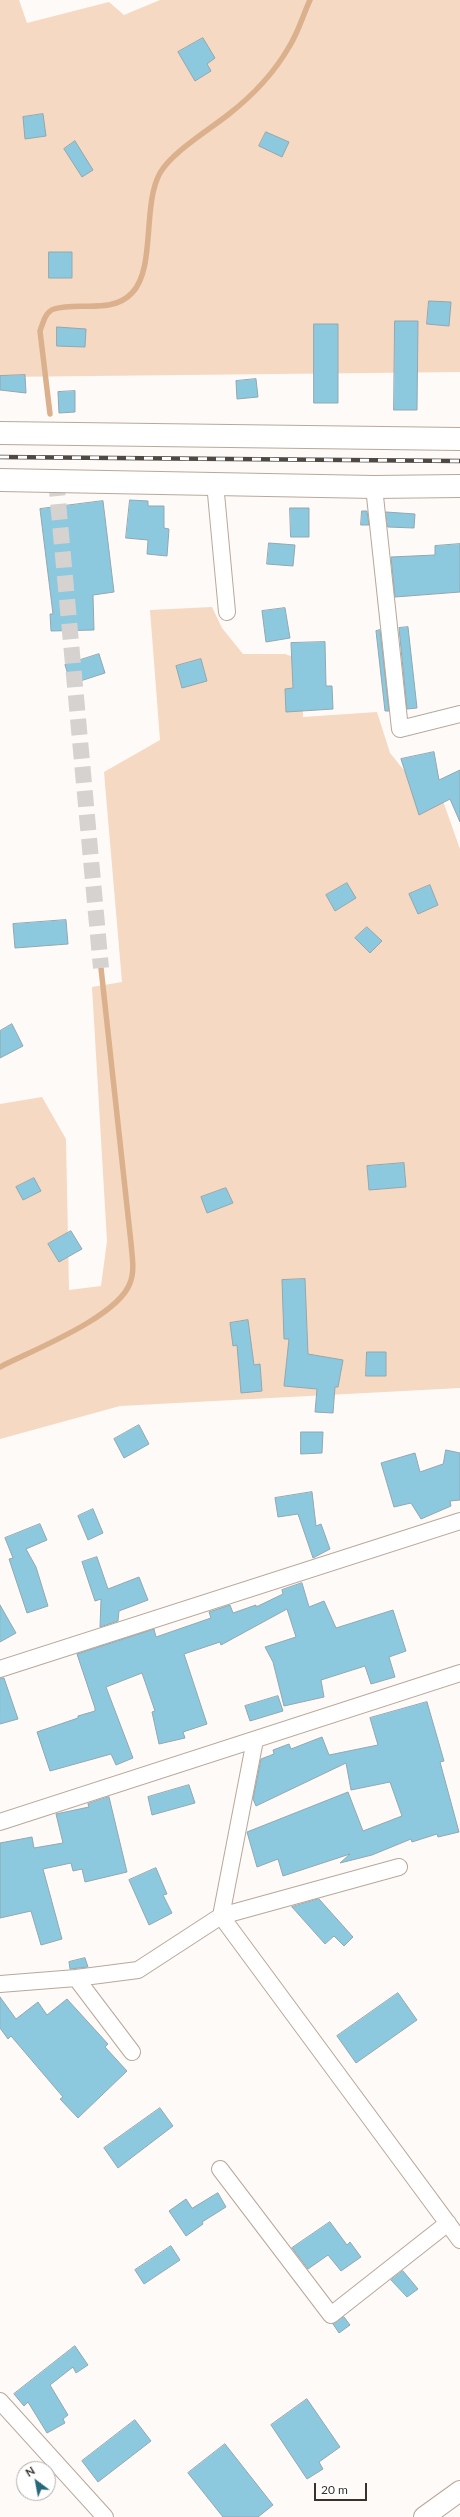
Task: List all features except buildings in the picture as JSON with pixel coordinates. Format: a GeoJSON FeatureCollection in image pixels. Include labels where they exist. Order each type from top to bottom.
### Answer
{"type":"FeatureCollection","features":[{"type":"Feature","properties":{"kind":"main road"},"geometry":{"type":"LineString","coordinates":[[0,433],[460,439]]}},
{"type":"Feature","properties":{"kind":"main road"},"geometry":{"type":"LineString","coordinates":[[0,480],[374,487],[460,486]]}},
{"type":"Feature","properties":{"kind":"street"},"geometry":{"type":"LineString","coordinates":[[215,483],[227,612]]}},
{"type":"Feature","properties":{"kind":"street"},"geometry":{"type":"LineString","coordinates":[[374,487],[400,729],[460,714]]}},
{"type":"Feature","properties":{"kind":"street"},"geometry":{"type":"LineString","coordinates":[[0,1669],[460,1520]]}},
{"type":"Feature","properties":{"kind":"street"},"geometry":{"type":"LineString","coordinates":[[0,1822],[460,1673]]}},
{"type":"Feature","properties":{"kind":"street"},"geometry":{"type":"LineString","coordinates":[[255,1740],[221,1916],[460,2240]]}},
{"type":"Feature","properties":{"kind":"street"},"geometry":{"type":"LineString","coordinates":[[0,1984],[76,1978],[138,1970],[221,1916],[399,1867]]}},
{"type":"Feature","properties":{"kind":"street"},"geometry":{"type":"LineString","coordinates":[[76,1978],[132,2052]]}},
{"type":"Feature","properties":{"kind":"street"},"geometry":{"type":"LineString","coordinates":[[220,2168],[331,2315],[448,2223]]}},
{"type":"Feature","properties":{"kind":"street"},"geometry":{"type":"LineString","coordinates":[[0,2401],[105,2517]]}},
{"type":"Feature","properties":{"kind":"street"},"geometry":{"type":"LineString","coordinates":[[424,2517],[460,2491]]}},
{"type":"Feature","properties":{"kind":"shaded area"},"geometry":{"type":"Polygon","coordinates":[[[0,0],[19,0],[27,23],[109,2],[124,15],[160,0],[460,0],[460,372],[0,377],[0,0]]]}},
{"type":"Feature","properties":{"kind":"shaded area"},"geometry":{"type":"Polygon","coordinates":[[[212,607],[222,628],[243,654],[285,654],[302,660],[303,717],[377,712],[390,753],[407,774],[432,770],[460,849],[460,1388],[120,1406],[0,1439],[0,1104],[42,1097],[66,1139],[69,1290],[101,1286],[107,1241],[92,987],[122,982],[104,772],[160,740],[150,610],[212,607]]]}},
{"type":"Feature","properties":{"kind":"waterway"},"geometry":{"type":"LineString","coordinates":[[50,414],[40,331],[46,315],[51,310],[63,307],[104,306],[114,304],[124,300],[132,293],[139,282],[144,268],[147,252],[151,202],[160,173],[173,157],[182,149],[238,107],[254,92],[277,66],[292,42],[310,0]]}},
{"type":"Feature","properties":{"kind":"waterway"},"geometry":{"type":"LineString","coordinates":[[0,1367],[52,1342],[92,1320],[109,1308],[122,1296],[132,1278],[133,1263],[101,968]]}},
{"type":"Feature","properties":{"kind":"tunnel"},"geometry":{"type":"LineString","coordinates":[[56,480],[101,968]]}},
{"type":"Feature","properties":{"kind":"railway"},"geometry":{"type":"LineString","coordinates":[[0,457],[460,461]]}}]}
